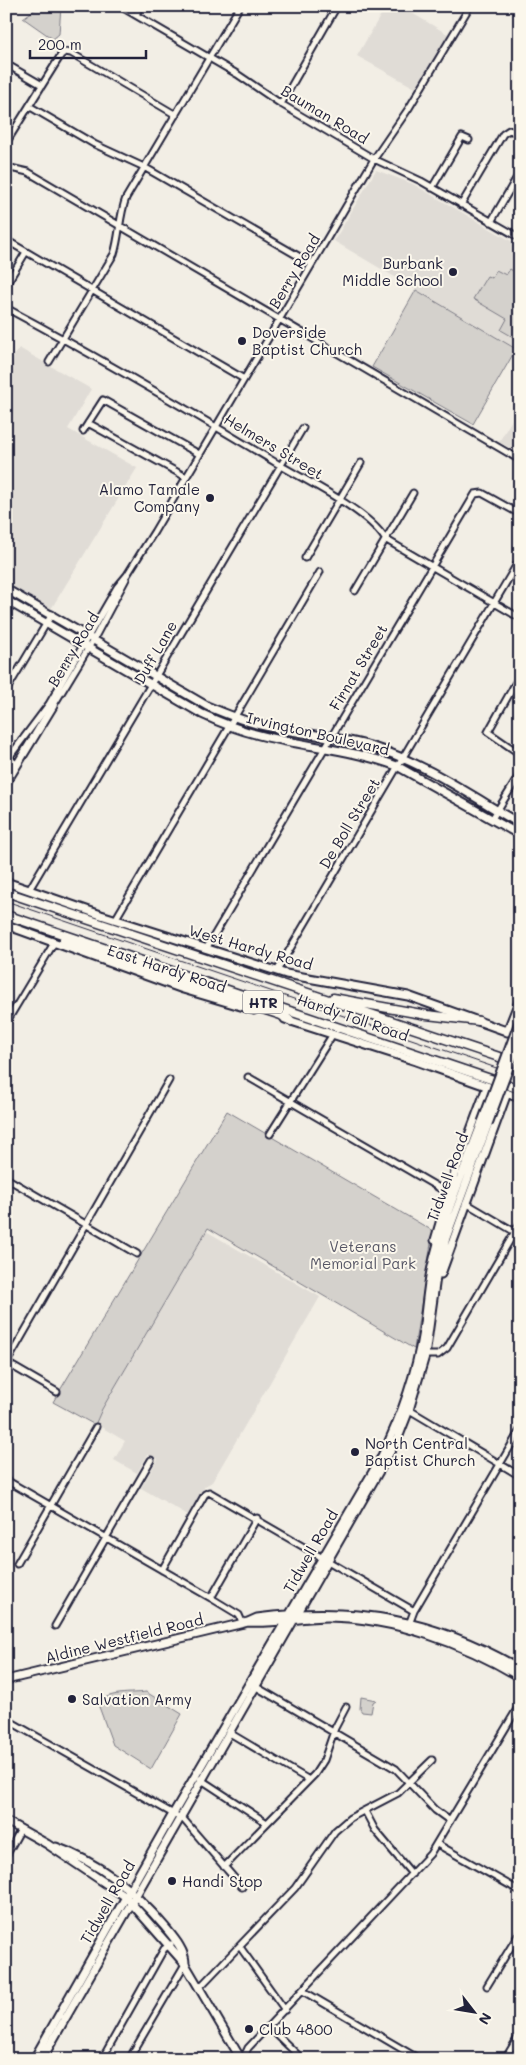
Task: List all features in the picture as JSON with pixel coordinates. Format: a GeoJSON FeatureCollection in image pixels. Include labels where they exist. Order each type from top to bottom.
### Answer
{"type":"FeatureCollection","features":[{"type":"Feature","properties":{"kind":"highway","name":"Hardy Toll Road"},"geometry":{"type":"LineString","coordinates":[[6,892],[520,1064]]}},
{"type":"Feature","properties":{"kind":"highway","name":"Hardy Toll Road"},"geometry":{"type":"LineString","coordinates":[[7,915],[520,1088]]}},
{"type":"Feature","properties":{"kind":"highway"},"geometry":{"type":"LineString","coordinates":[[7,915],[106,957],[281,1015],[292,1021]]}},
{"type":"Feature","properties":{"kind":"highway"},"geometry":{"type":"LineString","coordinates":[[308,994],[426,1015],[479,1021]]}},
{"type":"Feature","properties":{"kind":"main road","name":"Irvington Boulevard"},"geometry":{"type":"LineString","coordinates":[[6,589],[52,614],[207,706],[234,718],[264,726],[369,746],[402,758],[520,824]]}},
{"type":"Feature","properties":{"kind":"main road","name":"Irvington Boulevard"},"geometry":{"type":"LineString","coordinates":[[6,600],[202,714],[229,726],[260,736],[377,758],[397,766],[520,835]]}},
{"type":"Feature","properties":{"kind":"main road"},"geometry":{"type":"LineString","coordinates":[[6,783],[53,706]]}},
{"type":"Feature","properties":{"kind":"main road"},"geometry":{"type":"LineString","coordinates":[[7,759],[16,766]]}},
{"type":"Feature","properties":{"kind":"main road","name":"West Hardy Road"},"geometry":{"type":"LineString","coordinates":[[6,882],[115,920],[276,971],[408,996],[520,1037]]}},
{"type":"Feature","properties":{"kind":"main road","name":"East Hardy Road"},"geometry":{"type":"LineString","coordinates":[[6,926],[183,988],[333,1034],[520,1098]]}},
{"type":"Feature","properties":{"kind":"main road"},"geometry":{"type":"LineString","coordinates":[[507,1032],[518,1023],[520,999]]}},
{"type":"Feature","properties":{"kind":"main road","name":"Tidwell Road"},"geometry":{"type":"LineString","coordinates":[[34,2059],[48,2041],[132,1892],[384,1459],[407,1408],[422,1355],[446,1238],[518,1023]]}},
{"type":"Feature","properties":{"kind":"main road","name":"Tidwell Road"},"geometry":{"type":"LineString","coordinates":[[422,1355],[431,1271],[441,1235],[520,1037]]}},
{"type":"Feature","properties":{"kind":"main road"},"geometry":{"type":"LineString","coordinates":[[431,1271],[438,1226],[448,1193],[487,1087]]}},
{"type":"Feature","properties":{"kind":"main road"},"geometry":{"type":"LineString","coordinates":[[431,1308],[466,1203],[506,1093]]}},
{"type":"Feature","properties":{"kind":"main road"},"geometry":{"type":"LineString","coordinates":[[481,1101],[493,1095],[500,1098],[503,1104]]}},
{"type":"Feature","properties":{"kind":"main road","name":"Aldine Westfield Road"},"geometry":{"type":"LineString","coordinates":[[6,1680],[245,1623],[292,1616],[386,1617],[457,1646],[520,1677]]}},
{"type":"Feature","properties":{"kind":"main road","name":"Aldine Westfield Road"},"geometry":{"type":"LineString","coordinates":[[408,1627],[460,1639],[520,1669]]}},
{"type":"Feature","properties":{"kind":"main road"},"geometry":{"type":"LineString","coordinates":[[6,1821],[47,1844],[128,1899],[185,1964]]}},
{"type":"Feature","properties":{"kind":"main road"},"geometry":{"type":"LineString","coordinates":[[47,1844],[88,1861],[132,1892],[148,1906],[176,1942],[185,1964],[242,2059]]}},
{"type":"Feature","properties":{"kind":"main road","name":"Tidwell Road"},"geometry":{"type":"LineString","coordinates":[[42,2059],[48,2041]]}},
{"type":"Feature","properties":{"kind":"street","name":"Bauman Road"},"geometry":{"type":"LineString","coordinates":[[120,6],[210,58],[281,104],[374,159],[432,188],[520,238]]}},
{"type":"Feature","properties":{"kind":"street"},"geometry":{"type":"LineString","coordinates":[[136,15],[140,6]]}},
{"type":"Feature","properties":{"kind":"street"},"geometry":{"type":"LineString","coordinates":[[108,219],[113,219],[121,212],[144,167],[240,6]]}},
{"type":"Feature","properties":{"kind":"street"},"geometry":{"type":"LineString","coordinates":[[281,104],[337,6]]}},
{"type":"Feature","properties":{"kind":"street","name":"Berry Road"},"geometry":{"type":"LineString","coordinates":[[31,729],[53,706],[117,587],[127,575],[186,477],[374,159],[409,108],[470,6]]}},
{"type":"Feature","properties":{"kind":"street"},"geometry":{"type":"LineString","coordinates":[[6,144],[61,55],[65,52],[71,53],[176,115]]}},
{"type":"Feature","properties":{"kind":"street"},"geometry":{"type":"LineString","coordinates":[[6,64],[42,85]]}},
{"type":"Feature","properties":{"kind":"street"},"geometry":{"type":"LineString","coordinates":[[29,106],[94,144],[144,167],[312,264]]}},
{"type":"Feature","properties":{"kind":"street"},"geometry":{"type":"LineString","coordinates":[[461,204],[503,134],[509,130],[520,134]]}},
{"type":"Feature","properties":{"kind":"street"},"geometry":{"type":"LineString","coordinates":[[432,188],[462,137],[469,140]]}},
{"type":"Feature","properties":{"kind":"street"},"geometry":{"type":"LineString","coordinates":[[6,167],[28,172],[520,460]]}},
{"type":"Feature","properties":{"kind":"street"},"geometry":{"type":"LineString","coordinates":[[491,222],[520,172]]}},
{"type":"Feature","properties":{"kind":"street"},"geometry":{"type":"LineString","coordinates":[[49,362],[114,254],[121,212]]}},
{"type":"Feature","properties":{"kind":"street"},"geometry":{"type":"LineString","coordinates":[[6,240],[244,378]]}},
{"type":"Feature","properties":{"kind":"street"},"geometry":{"type":"LineString","coordinates":[[6,285],[26,252]]}},
{"type":"Feature","properties":{"kind":"street","name":"Helmers Street"},"geometry":{"type":"LineString","coordinates":[[6,308],[63,338],[216,426],[339,500],[380,531],[385,539],[520,618]]}},
{"type":"Feature","properties":{"kind":"street"},"geometry":{"type":"LineString","coordinates":[[83,431],[101,401],[104,400],[199,454]]}},
{"type":"Feature","properties":{"kind":"street"},"geometry":{"type":"LineString","coordinates":[[88,423],[186,477]]}},
{"type":"Feature","properties":{"kind":"street","name":"Duff Lane"},"geometry":{"type":"LineString","coordinates":[[29,890],[302,428]]}},
{"type":"Feature","properties":{"kind":"street"},"geometry":{"type":"LineString","coordinates":[[305,558],[361,463]]}},
{"type":"Feature","properties":{"kind":"street","name":"Firnat Street"},"geometry":{"type":"LineString","coordinates":[[206,949],[432,566],[478,492],[520,514]]}},
{"type":"Feature","properties":{"kind":"street"},"geometry":{"type":"LineString","coordinates":[[355,591],[413,493]]}},
{"type":"Feature","properties":{"kind":"street","name":"De Boll Street"},"geometry":{"type":"LineString","coordinates":[[276,971],[520,559]]}},
{"type":"Feature","properties":{"kind":"street"},"geometry":{"type":"LineString","coordinates":[[115,920],[320,572]]}},
{"type":"Feature","properties":{"kind":"street"},"geometry":{"type":"LineString","coordinates":[[6,690],[52,614]]}},
{"type":"Feature","properties":{"kind":"street","name":"Berry Road"},"geometry":{"type":"LineString","coordinates":[[7,759],[49,704],[86,646]]}},
{"type":"Feature","properties":{"kind":"street"},"geometry":{"type":"LineString","coordinates":[[520,675],[488,732],[520,754]]}},
{"type":"Feature","properties":{"kind":"street"},"geometry":{"type":"LineString","coordinates":[[492,819],[520,774]]}},
{"type":"Feature","properties":{"kind":"street"},"geometry":{"type":"LineString","coordinates":[[6,1023],[54,943]]}},
{"type":"Feature","properties":{"kind":"street"},"geometry":{"type":"LineString","coordinates":[[270,1134],[289,1101],[333,1034]]}},
{"type":"Feature","properties":{"kind":"street"},"geometry":{"type":"LineString","coordinates":[[248,1077],[448,1193]]}},
{"type":"Feature","properties":{"kind":"street"},"geometry":{"type":"LineString","coordinates":[[58,1392],[7,1363],[170,1080]]}},
{"type":"Feature","properties":{"kind":"street"},"geometry":{"type":"LineString","coordinates":[[6,1178],[137,1254]]}},
{"type":"Feature","properties":{"kind":"street"},"geometry":{"type":"LineString","coordinates":[[466,1203],[515,1232]]}},
{"type":"Feature","properties":{"kind":"street"},"geometry":{"type":"LineString","coordinates":[[422,1355],[438,1355],[447,1348],[520,1223]]}},
{"type":"Feature","properties":{"kind":"street"},"geometry":{"type":"LineString","coordinates":[[407,1408],[520,1476]]}},
{"type":"Feature","properties":{"kind":"street"},"geometry":{"type":"LineString","coordinates":[[17,1564],[96,1427]]}},
{"type":"Feature","properties":{"kind":"street"},"geometry":{"type":"LineString","coordinates":[[408,1627],[414,1611],[520,1430]]}},
{"type":"Feature","properties":{"kind":"street"},"geometry":{"type":"LineString","coordinates":[[55,1626],[151,1460]]}},
{"type":"Feature","properties":{"kind":"street"},"geometry":{"type":"LineString","coordinates":[[6,1480],[211,1598],[239,1616],[245,1623]]}},
{"type":"Feature","properties":{"kind":"street"},"geometry":{"type":"LineString","coordinates":[[162,1570],[205,1494],[212,1492],[414,1611]]}},
{"type":"Feature","properties":{"kind":"street"},"geometry":{"type":"LineString","coordinates":[[211,1598],[257,1518]]}},
{"type":"Feature","properties":{"kind":"street"},"geometry":{"type":"LineString","coordinates":[[253,1685],[396,1769],[435,1810],[450,1821]]}},
{"type":"Feature","properties":{"kind":"street"},"geometry":{"type":"LineString","coordinates":[[242,2059],[248,2048],[412,1874],[437,1844],[520,1704]]}},
{"type":"Feature","properties":{"kind":"street"},"geometry":{"type":"LineString","coordinates":[[224,1867],[309,1780],[324,1760],[333,1732],[346,1707]]}},
{"type":"Feature","properties":{"kind":"street"},"geometry":{"type":"LineString","coordinates":[[6,1719],[176,1816],[192,1828],[242,1887]]}},
{"type":"Feature","properties":{"kind":"street"},"geometry":{"type":"LineString","coordinates":[[226,1731],[309,1780]]}},
{"type":"Feature","properties":{"kind":"street"},"geometry":{"type":"LineString","coordinates":[[199,1988],[300,1883],[325,1843],[335,1831],[350,1818],[388,1799],[410,1783],[432,1760]]}},
{"type":"Feature","properties":{"kind":"street"},"geometry":{"type":"LineString","coordinates":[[199,1778],[267,1823]]}},
{"type":"Feature","properties":{"kind":"street"},"geometry":{"type":"LineString","coordinates":[[365,1811],[375,1830],[412,1874]]}},
{"type":"Feature","properties":{"kind":"street"},"geometry":{"type":"LineString","coordinates":[[6,1856],[21,1829]]}},
{"type":"Feature","properties":{"kind":"street"},"geometry":{"type":"LineString","coordinates":[[437,1844],[520,1891]]}},
{"type":"Feature","properties":{"kind":"street"},"geometry":{"type":"LineString","coordinates":[[487,1986],[520,1932]]}},
{"type":"Feature","properties":{"kind":"street"},"geometry":{"type":"LineString","coordinates":[[102,2059],[144,1988],[148,1976],[164,1949],[176,1942]]}},
{"type":"Feature","properties":{"kind":"street"},"geometry":{"type":"LineString","coordinates":[[240,1947],[285,2010]]}},
{"type":"Feature","properties":{"kind":"street"},"geometry":{"type":"LineString","coordinates":[[129,2059],[185,1964]]}},
{"type":"Feature","properties":{"kind":"street"},"geometry":{"type":"LineString","coordinates":[[303,1991],[419,2059]]}},
{"type":"Feature","properties":{"kind":"street"},"geometry":{"type":"LineString","coordinates":[[269,2027],[302,2059]]}},
{"type":"Feature","properties":{"kind":"street"},"geometry":{"type":"LineString","coordinates":[[505,2059],[520,2034]]}},
{"type":"Feature","properties":{"kind":"shaded area"},"geometry":{"type":"Polygon","coordinates":[[[386,6],[400,6],[449,35],[417,89],[357,56],[386,6]]]}},
{"type":"Feature","properties":{"kind":"shaded area","name":"Burbank Middle School"},"geometry":{"type":"Polygon","coordinates":[[[376,170],[413,184],[520,246],[520,351],[334,241],[376,170]]]}},
{"type":"Feature","properties":{"kind":"shaded area"},"geometry":{"type":"Polygon","coordinates":[[[19,348],[91,389],[68,429],[137,468],[51,609],[6,585],[6,369],[19,348]]]}},
{"type":"Feature","properties":{"kind":"shaded area"},"geometry":{"type":"Polygon","coordinates":[[[520,406],[520,453],[499,442],[520,406]]]}},
{"type":"Feature","properties":{"kind":"shaded area"},"geometry":{"type":"Polygon","coordinates":[[[206,1231],[320,1297],[212,1482],[205,1486],[188,1515],[141,1488],[158,1459],[148,1454],[137,1473],[114,1460],[125,1441],[96,1424],[102,1409],[206,1231]]]}},
{"type":"Feature","properties":{"kind":"green space"},"geometry":{"type":"Polygon","coordinates":[[[40,6],[61,6],[59,34],[53,39],[23,18],[40,6]]]}},
{"type":"Feature","properties":{"kind":"green space"},"geometry":{"type":"Polygon","coordinates":[[[510,269],[520,275],[520,341],[501,330],[507,319],[473,299],[487,276],[492,278],[496,270],[506,275],[510,269]]]}},
{"type":"Feature","properties":{"kind":"green space"},"geometry":{"type":"Polygon","coordinates":[[[416,290],[516,349],[473,424],[372,367],[416,290]]]}},
{"type":"Feature","properties":{"kind":"green space","name":"Veterans Memorial Park"},"geometry":{"type":"Polygon","coordinates":[[[227,1111],[433,1231],[414,1349],[208,1228],[102,1409],[95,1425],[53,1402],[227,1111]]]}},
{"type":"Feature","properties":{"kind":"green space"},"geometry":{"type":"Polygon","coordinates":[[[146,1692],[182,1714],[151,1769],[113,1745],[98,1704],[113,1695],[146,1692]]]}},
{"type":"Feature","properties":{"kind":"green space"},"geometry":{"type":"Polygon","coordinates":[[[361,1697],[376,1700],[373,1702],[371,1713],[362,1712],[360,1709],[361,1697]]]}},
{"type":"Feature","properties":{"kind":"railway"},"geometry":{"type":"LineString","coordinates":[[6,901],[520,1076]]}},
{"type":"Feature","properties":{"kind":"place","name":"Burbank Middle School"},"geometry":{"type":"Point","coordinates":[453,272]}},
{"type":"Feature","properties":{"kind":"place","name":"Doverside Baptist Church"},"geometry":{"type":"Point","coordinates":[242,341]}},
{"type":"Feature","properties":{"kind":"place","name":"Alamo Tamale Company"},"geometry":{"type":"Point","coordinates":[210,498]}},
{"type":"Feature","properties":{"kind":"place","name":"North Central Baptist Church"},"geometry":{"type":"Point","coordinates":[355,1452]}},
{"type":"Feature","properties":{"kind":"place","name":"Salvation Army"},"geometry":{"type":"Point","coordinates":[72,1699]}},
{"type":"Feature","properties":{"kind":"place","name":"Handi Stop"},"geometry":{"type":"Point","coordinates":[172,1881]}},
{"type":"Feature","properties":{"kind":"place","name":"Club 4800"},"geometry":{"type":"Point","coordinates":[249,2029]}}]}
